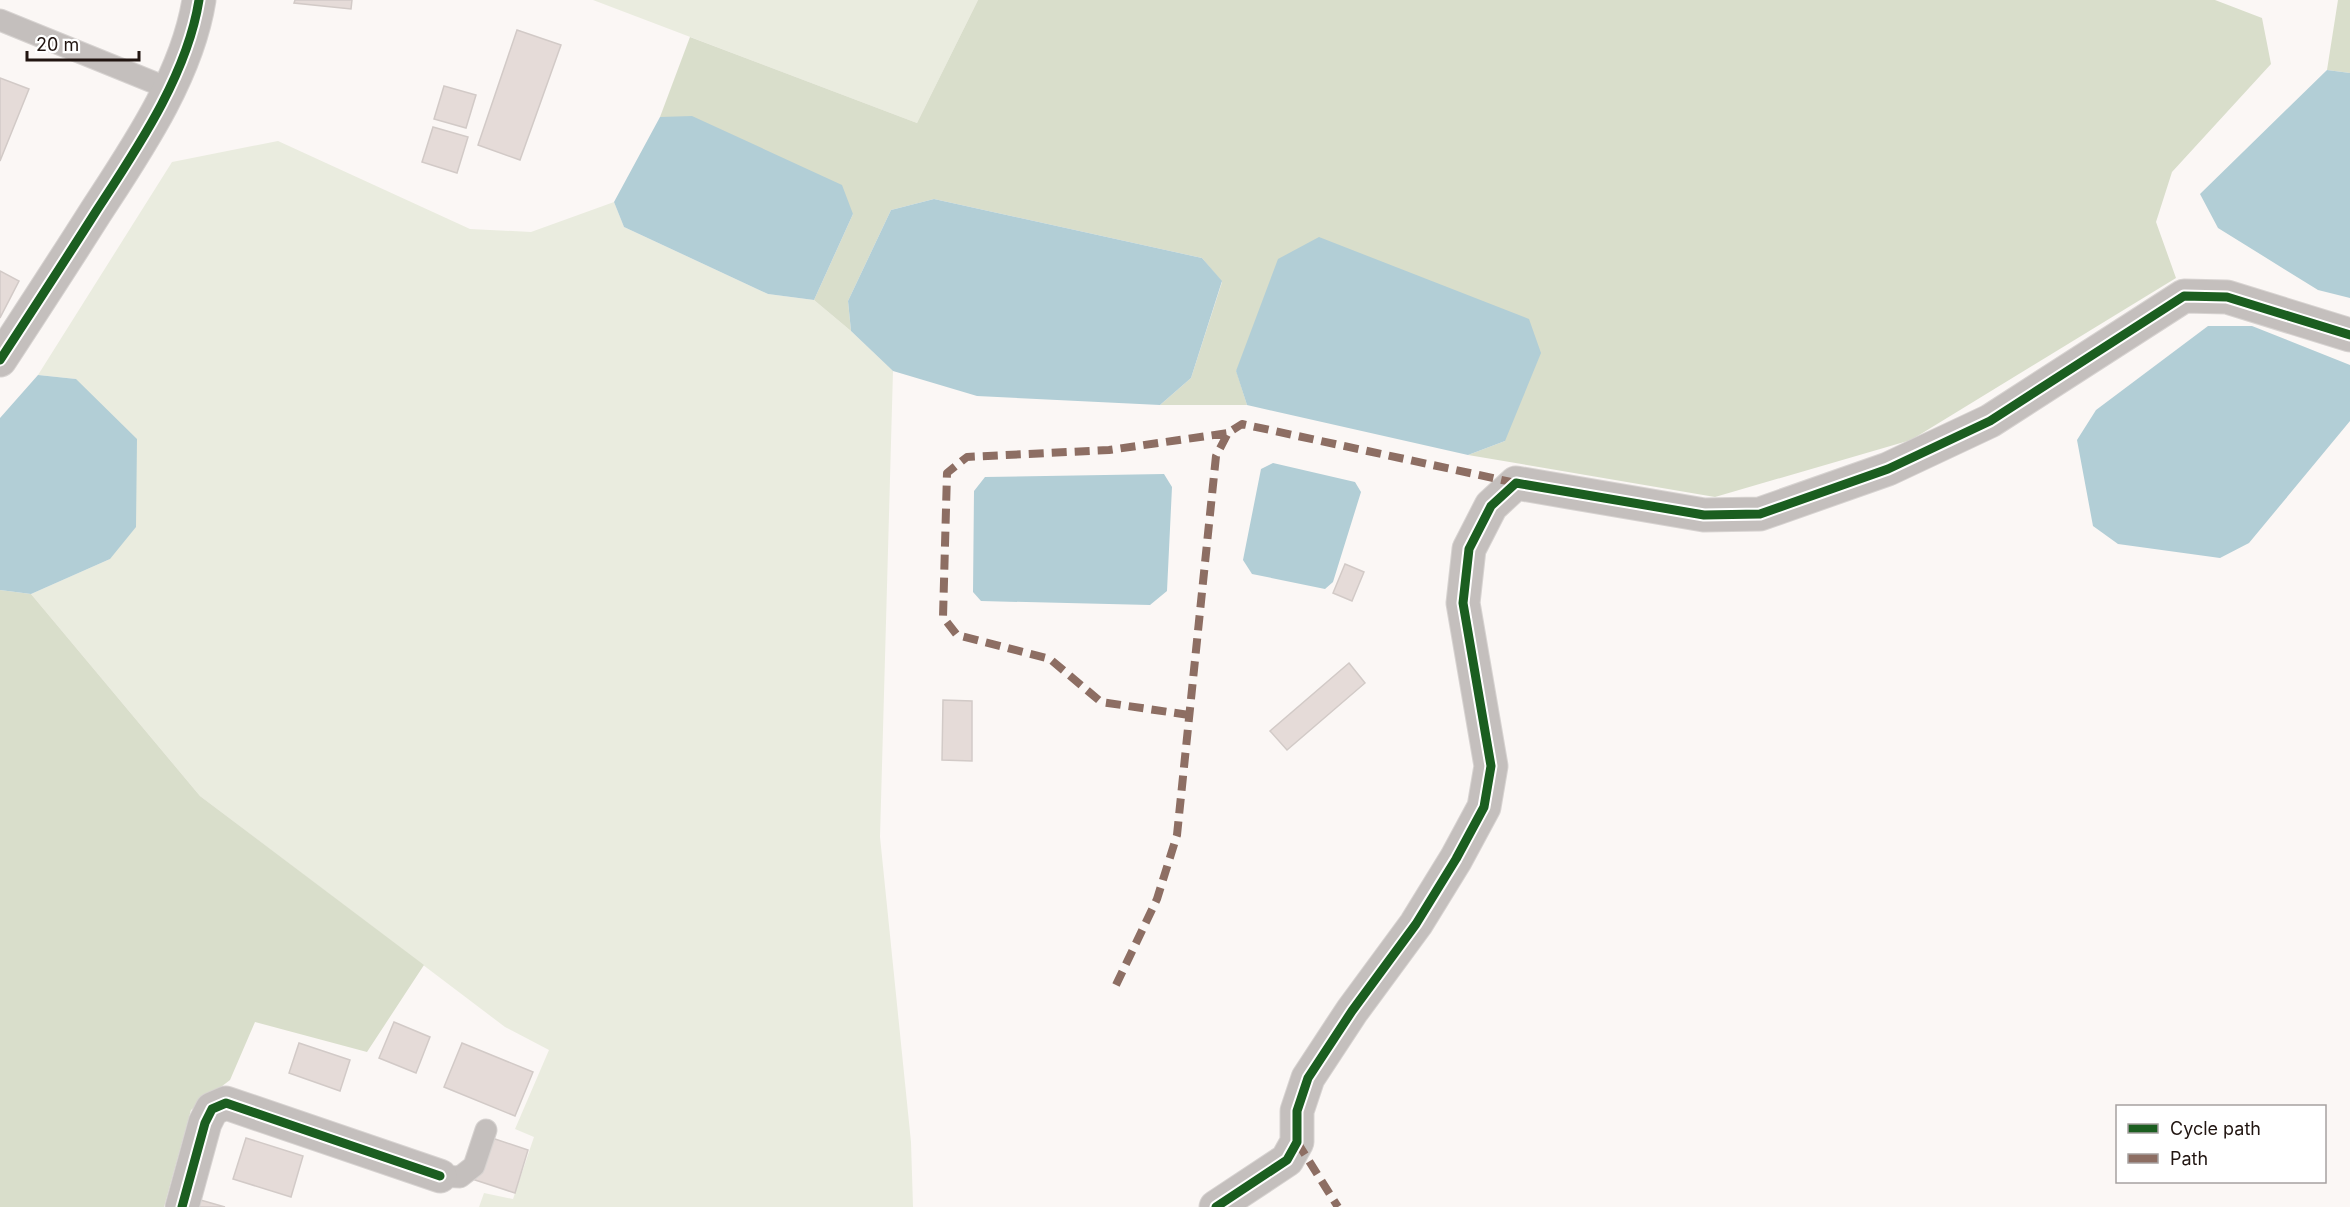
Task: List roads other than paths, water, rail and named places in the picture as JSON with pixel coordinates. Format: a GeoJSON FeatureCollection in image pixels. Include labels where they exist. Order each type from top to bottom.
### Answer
{"type":"FeatureCollection","features":[{"type":"Feature","properties":{"kind":"street"},"geometry":{"type":"LineString","coordinates":[[0,360],[130,160],[170,89],[197,16],[199,0]]}},
{"type":"Feature","properties":{"kind":"street"},"geometry":{"type":"LineString","coordinates":[[1216,1207],[1287,1160],[1297,1142],[1297,1111],[1308,1078],[1352,1011],[1416,924],[1456,859],[1484,807],[1491,766],[1462,603],[1469,549],[1491,506],[1516,483],[1704,515],[1760,514],[1888,470],[1990,421],[2184,297],[2227,297],[2350,335]]}},
{"type":"Feature","properties":{"kind":"street"},"geometry":{"type":"LineString","coordinates":[[182,1207],[206,1123],[212,1109],[226,1103],[440,1176]]}},
{"type":"Feature","properties":{"kind":"lane"},"geometry":{"type":"LineString","coordinates":[[0,20],[170,89]]}},
{"type":"Feature","properties":{"kind":"lane"},"geometry":{"type":"LineString","coordinates":[[440,1176],[460,1177],[474,1166],[486,1130]]}},
{"type":"Feature","properties":{"kind":"water"},"geometry":{"type":"Polygon","coordinates":[[[2327,70],[2350,73],[2350,298],[2318,290],[2218,228],[2200,194],[2327,70]]]}},
{"type":"Feature","properties":{"kind":"water"},"geometry":{"type":"Polygon","coordinates":[[[692,116],[842,185],[853,214],[814,300],[768,294],[624,227],[614,202],[660,117],[692,116]]]}},
{"type":"Feature","properties":{"kind":"water"},"geometry":{"type":"Polygon","coordinates":[[[934,199],[1202,258],[1222,281],[1191,378],[1160,405],[977,396],[893,371],[851,331],[848,301],[891,210],[934,199]]]}},
{"type":"Feature","properties":{"kind":"water"},"geometry":{"type":"Polygon","coordinates":[[[1319,237],[1529,319],[1541,353],[1505,441],[1468,455],[1247,405],[1236,371],[1278,259],[1319,237]]]}},
{"type":"Feature","properties":{"kind":"water"},"geometry":{"type":"Polygon","coordinates":[[[2208,326],[2252,326],[2350,365],[2350,421],[2249,543],[2220,558],[2118,544],[2093,526],[2077,440],[2096,410],[2208,326]]]}},
{"type":"Feature","properties":{"kind":"water"},"geometry":{"type":"Polygon","coordinates":[[[38,375],[76,379],[137,439],[136,527],[110,559],[31,594],[0,590],[0,418],[38,375]]]}},
{"type":"Feature","properties":{"kind":"water"},"geometry":{"type":"Polygon","coordinates":[[[1273,463],[1355,482],[1361,492],[1333,582],[1325,589],[1252,574],[1243,560],[1261,469],[1273,463]]]}},
{"type":"Feature","properties":{"kind":"water"},"geometry":{"type":"Polygon","coordinates":[[[1164,474],[1172,487],[1167,591],[1150,605],[981,601],[973,592],[974,491],[985,477],[1164,474]]]}}]}
